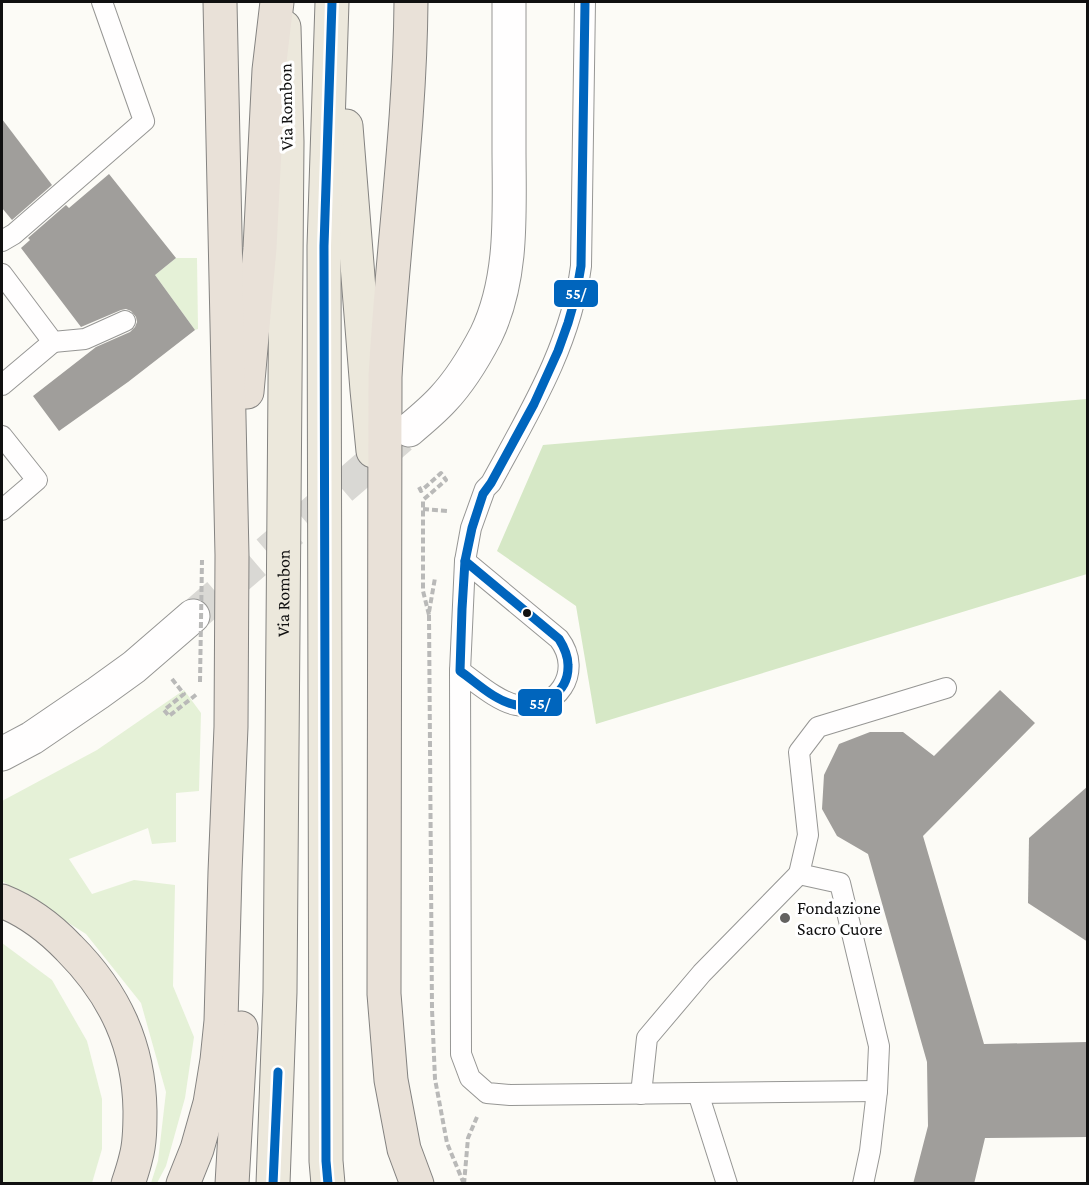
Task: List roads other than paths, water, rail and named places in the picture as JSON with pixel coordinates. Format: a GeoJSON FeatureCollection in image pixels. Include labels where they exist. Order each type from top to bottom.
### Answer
{"type":"FeatureCollection","features":[{"type":"Feature","properties":{"kind":"highway"},"geometry":{"type":"LineString","coordinates":[[220,2],[217,558],[243,880],[242,1012],[232,1184]]}},
{"type":"Feature","properties":{"kind":"highway"},"geometry":{"type":"LineString","coordinates":[[217,558],[260,248],[268,70],[278,2]]}},
{"type":"Feature","properties":{"kind":"highway"},"geometry":{"type":"LineString","coordinates":[[411,2],[406,125],[389,306],[385,377],[384,994],[391,1080],[405,1149],[417,1184]]}},
{"type":"Feature","properties":{"kind":"highway"},"geometry":{"type":"LineString","coordinates":[[183,1184],[197,1149],[210,1102],[218,1060],[231,727]]}},
{"type":"Feature","properties":{"kind":"highway"},"geometry":{"type":"LineString","coordinates":[[2,901],[37,920],[85,963],[121,1021],[133,1054],[139,1087],[140,1123],[137,1156],[128,1184]]}},
{"type":"Feature","properties":{"kind":"main road","name":"Via Rombon"},"geometry":{"type":"LineString","coordinates":[[273,1184],[280,992],[286,322],[287,142],[283,2]]}},
{"type":"Feature","properties":{"kind":"main road"},"geometry":{"type":"LineString","coordinates":[[328,1184],[326,1161],[324,246],[332,2]]}},
{"type":"Feature","properties":{"kind":"main road"},"geometry":{"type":"LineString","coordinates":[[338,2],[348,164],[366,378],[384,548]]}},
{"type":"Feature","properties":{"kind":"street"},"geometry":{"type":"LineString","coordinates":[[410,430],[442,400],[468,366],[490,326],[502,285],[507,258],[509,194],[509,2]]}},
{"type":"Feature","properties":{"kind":"street"},"geometry":{"type":"LineString","coordinates":[[2,754],[32,738],[134,667],[193,616]]}},
{"type":"Feature","properties":{"kind":"lane"},"geometry":{"type":"LineString","coordinates":[[2,241],[14,234],[144,121],[102,2]]}},
{"type":"Feature","properties":{"kind":"lane"},"geometry":{"type":"LineString","coordinates":[[585,2],[581,266],[578,291],[561,345],[545,382],[491,483],[485,489],[471,528],[465,561],[460,670],[461,1054],[470,1078],[487,1093],[510,1095],[877,1091]]}},
{"type":"Feature","properties":{"kind":"lane"},"geometry":{"type":"LineString","coordinates":[[2,274],[53,342]]}},
{"type":"Feature","properties":{"kind":"lane"},"geometry":{"type":"LineString","coordinates":[[2,385],[53,342],[85,339],[125,321]]}},
{"type":"Feature","properties":{"kind":"lane"},"geometry":{"type":"LineString","coordinates":[[2,436],[37,480],[2,510]]}},
{"type":"Feature","properties":{"kind":"lane"},"geometry":{"type":"LineString","coordinates":[[460,670],[507,702],[529,706],[548,700],[560,690],[567,676],[569,665],[565,646],[559,639],[465,561]]}},
{"type":"Feature","properties":{"kind":"lane"},"geometry":{"type":"LineString","coordinates":[[641,1094],[647,1038],[702,973],[799,874],[808,835],[799,752],[818,727],[946,688]]}},
{"type":"Feature","properties":{"kind":"lane"},"geometry":{"type":"LineString","coordinates":[[799,874],[840,883],[879,1046],[877,1091],[870,1151],[863,1184]]}},
{"type":"Feature","properties":{"kind":"lane"},"geometry":{"type":"LineString","coordinates":[[698,1093],[727,1184]]}},
{"type":"Feature","properties":{"kind":"tunnel"},"geometry":{"type":"LineString","coordinates":[[193,616],[401,437]]}},
{"type":"Feature","properties":{"kind":"place","name":"Fondazione Sacro Cuore"},"geometry":{"type":"Point","coordinates":[785,918]}}]}
